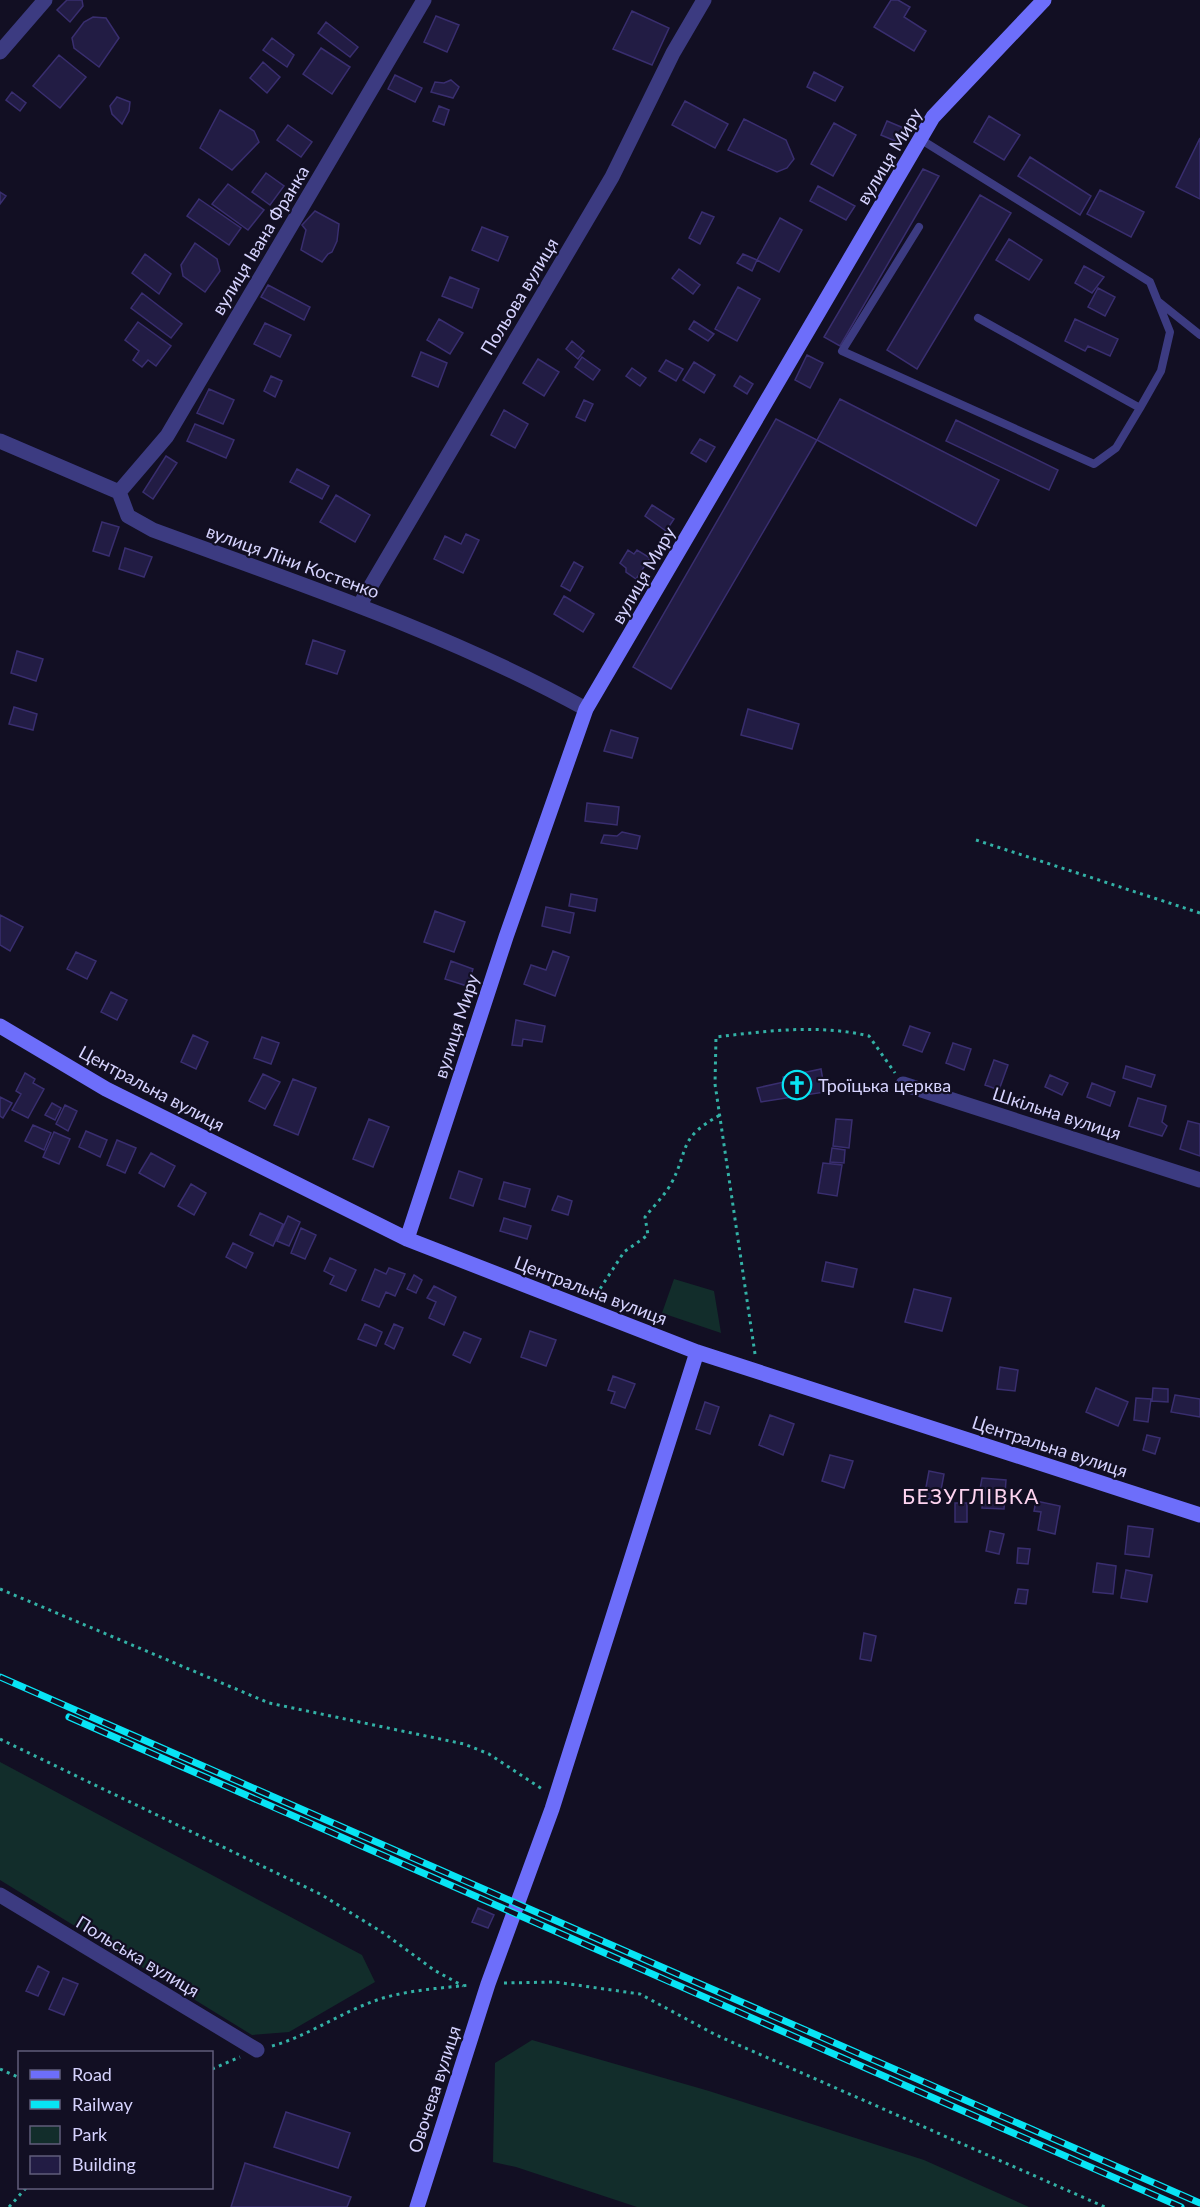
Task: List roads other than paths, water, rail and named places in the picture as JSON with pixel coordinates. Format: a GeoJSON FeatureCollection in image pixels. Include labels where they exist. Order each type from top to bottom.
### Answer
{"type":"FeatureCollection","features":[{"type":"Feature","properties":{"kind":"street"},"geometry":{"type":"LineString","coordinates":[[0,52],[45,0]]}},
{"type":"Feature","properties":{"kind":"street","name":"вулиця Івана Франка"},"geometry":{"type":"LineString","coordinates":[[119,492],[166,436],[424,0]]}},
{"type":"Feature","properties":{"kind":"street","name":"Польова вулиця"},"geometry":{"type":"LineString","coordinates":[[358,606],[612,177],[673,53],[704,0]]}},
{"type":"Feature","properties":{"kind":"street","name":"вулиця Миру"},"geometry":{"type":"LineString","coordinates":[[407,1239],[506,937],[586,710],[933,117],[1044,0]]}},
{"type":"Feature","properties":{"kind":"street"},"geometry":{"type":"LineString","coordinates":[[0,441],[119,492]]}},
{"type":"Feature","properties":{"kind":"street","name":"вулиця Ліни Костенко"},"geometry":{"type":"LineString","coordinates":[[119,492],[128,516],[153,530],[436,635],[526,676],[586,710]]}},
{"type":"Feature","properties":{"kind":"street","name":"Центральна вулиця"},"geometry":{"type":"LineString","coordinates":[[0,1026],[106,1089],[407,1239],[697,1352],[1200,1515]]}},
{"type":"Feature","properties":{"kind":"street","name":"Шкільна вулиця"},"geometry":{"type":"LineString","coordinates":[[903,1084],[1200,1180]]}},
{"type":"Feature","properties":{"kind":"street","name":"Овочева вулиця"},"geometry":{"type":"LineString","coordinates":[[417,2207],[488,1984],[552,1809],[697,1352]]}},
{"type":"Feature","properties":{"kind":"street","name":"Польська вулиця"},"geometry":{"type":"LineString","coordinates":[[0,1895],[257,2050]]}},
{"type":"Feature","properties":{"kind":"lane"},"geometry":{"type":"LineString","coordinates":[[919,227],[842,351],[1094,464],[1116,448],[1161,371],[1170,332],[1150,282],[921,139]]}},
{"type":"Feature","properties":{"kind":"lane"},"geometry":{"type":"LineString","coordinates":[[1158,302],[1200,335]]}},
{"type":"Feature","properties":{"kind":"lane"},"geometry":{"type":"LineString","coordinates":[[978,318],[1140,408]]}},
{"type":"Feature","properties":{"kind":"railway"},"geometry":{"type":"LineString","coordinates":[[0,1677],[1200,2203]]}},
{"type":"Feature","properties":{"kind":"railway"},"geometry":{"type":"LineString","coordinates":[[69,1717],[1181,2207]]}},
{"type":"Feature","properties":{"kind":"place","name":"Троїцька церква"},"geometry":{"type":"Point","coordinates":[797,1085]}},
{"type":"Feature","properties":{"kind":"district","name":"БЕЗУГЛІВКА"},"geometry":{"type":"Point","coordinates":[971,1495]}}]}
